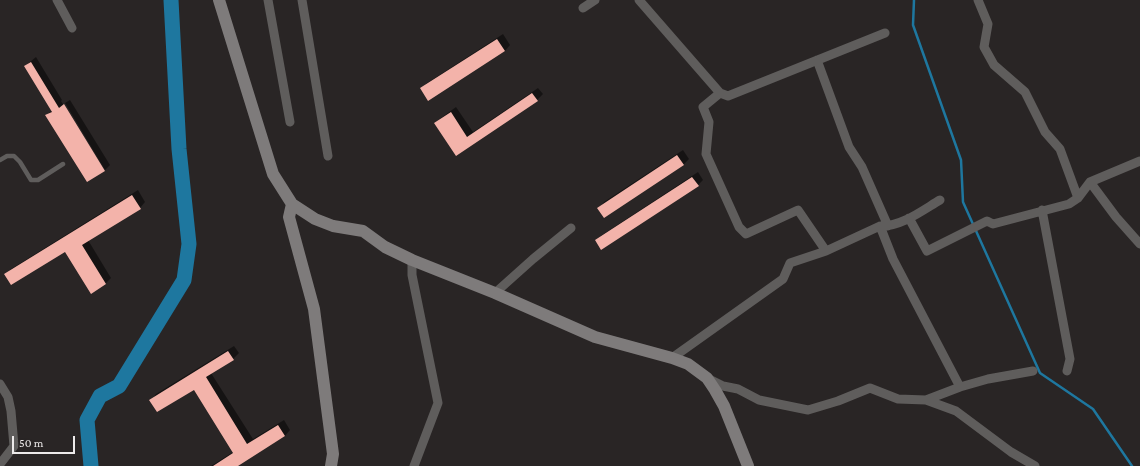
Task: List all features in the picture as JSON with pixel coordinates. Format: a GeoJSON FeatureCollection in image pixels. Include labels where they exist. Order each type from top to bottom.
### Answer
{"type":"FeatureCollection","features":[{"type":"Feature","properties":{"kind":"main road"},"geometry":{"type":"LineString","coordinates":[[219,0],[272,174],[292,204],[315,218],[333,226],[362,231],[386,247],[412,260],[494,293],[595,337],[672,358],[688,364],[707,378],[724,406],[748,466]]}},
{"type":"Feature","properties":{"kind":"main road"},"geometry":{"type":"LineString","coordinates":[[292,204],[288,217],[314,309],[333,454],[331,466]]}},
{"type":"Feature","properties":{"kind":"street"},"geometry":{"type":"LineString","coordinates":[[56,0],[72,28]]}},
{"type":"Feature","properties":{"kind":"street"},"geometry":{"type":"LineString","coordinates":[[268,0],[290,122]]}},
{"type":"Feature","properties":{"kind":"street"},"geometry":{"type":"LineString","coordinates":[[302,0],[328,156]]}},
{"type":"Feature","properties":{"kind":"street"},"geometry":{"type":"LineString","coordinates":[[583,8],[595,0]]}},
{"type":"Feature","properties":{"kind":"street"},"geometry":{"type":"LineString","coordinates":[[639,0],[720,93],[728,96],[885,33]]}},
{"type":"Feature","properties":{"kind":"street"},"geometry":{"type":"LineString","coordinates":[[978,0],[988,24],[984,47],[994,65],[1025,92],[1045,132],[1060,149],[1078,198]]}},
{"type":"Feature","properties":{"kind":"street"},"geometry":{"type":"LineString","coordinates":[[817,60],[849,147],[862,167],[884,226],[893,259],[960,387]]}},
{"type":"Feature","properties":{"kind":"street"},"geometry":{"type":"LineString","coordinates":[[720,93],[703,107],[709,122],[706,154],[739,227],[746,234],[798,210],[826,251]]}},
{"type":"Feature","properties":{"kind":"street"},"geometry":{"type":"LineString","coordinates":[[909,218],[927,251],[988,221],[993,224],[1069,204],[1078,198],[1090,182],[1140,161]]}},
{"type":"Feature","properties":{"kind":"street"},"geometry":{"type":"LineString","coordinates":[[1090,182],[1116,217],[1140,244]]}},
{"type":"Feature","properties":{"kind":"street"},"geometry":{"type":"LineString","coordinates":[[672,358],[783,279],[790,263],[826,251],[884,226],[909,218],[940,200]]}},
{"type":"Feature","properties":{"kind":"street"},"geometry":{"type":"LineString","coordinates":[[1042,210],[1070,359],[1068,370]]}},
{"type":"Feature","properties":{"kind":"street"},"geometry":{"type":"LineString","coordinates":[[494,293],[571,228]]}},
{"type":"Feature","properties":{"kind":"street"},"geometry":{"type":"LineString","coordinates":[[412,260],[412,275],[438,403],[414,466]]}},
{"type":"Feature","properties":{"kind":"street"},"geometry":{"type":"LineString","coordinates":[[926,400],[960,387],[988,379],[1033,371]]}},
{"type":"Feature","properties":{"kind":"street"},"geometry":{"type":"LineString","coordinates":[[707,378],[723,386],[738,390],[760,400],[808,410],[838,401],[870,388],[898,399],[926,400],[956,411],[1011,452],[1035,466]]}},
{"type":"Feature","properties":{"kind":"street"},"geometry":{"type":"LineString","coordinates":[[0,384],[8,397],[11,411],[14,446],[1,462]]}},
{"type":"Feature","properties":{"kind":"lane"},"geometry":{"type":"LineString","coordinates":[[0,160],[7,156],[14,156],[20,162],[31,180],[38,180],[63,164]]}},
{"type":"Feature","properties":{"kind":"building"},"geometry":{"type":"Polygon","coordinates":[[[497,39],[505,51],[428,101],[420,88],[497,39]]]}},
{"type":"Feature","properties":{"kind":"building"},"geometry":{"type":"Polygon","coordinates":[[[31,62],[59,108],[64,104],[105,171],[87,182],[45,115],[52,112],[24,66],[31,62]]]}},
{"type":"Feature","properties":{"kind":"building"},"geometry":{"type":"Polygon","coordinates":[[[532,93],[538,101],[456,156],[434,123],[451,112],[467,137],[532,93]]]}},
{"type":"Feature","properties":{"kind":"building"},"geometry":{"type":"Polygon","coordinates":[[[677,155],[684,165],[604,218],[597,208],[677,155]]]}},
{"type":"Feature","properties":{"kind":"building"},"geometry":{"type":"Polygon","coordinates":[[[692,177],[699,186],[601,250],[595,240],[692,177]]]}},
{"type":"Feature","properties":{"kind":"building"},"geometry":{"type":"Polygon","coordinates":[[[132,195],[141,209],[82,245],[106,284],[91,294],[65,252],[11,285],[4,274],[132,195]]]}},
{"type":"Feature","properties":{"kind":"building"},"geometry":{"type":"Polygon","coordinates":[[[228,351],[234,360],[206,377],[247,444],[278,425],[285,436],[238,466],[213,466],[233,453],[194,390],[157,412],[149,400],[228,351]]]}},
{"type":"Feature","properties":{"kind":"waterway"},"geometry":{"type":"LineString","coordinates":[[91,466],[87,420],[100,396],[119,386],[184,280],[189,244],[179,149],[171,0]]}},
{"type":"Feature","properties":{"kind":"waterway"},"geometry":{"type":"LineString","coordinates":[[914,0],[913,25],[961,160],[963,202],[1040,373],[1093,409],[1132,466]]}}]}
